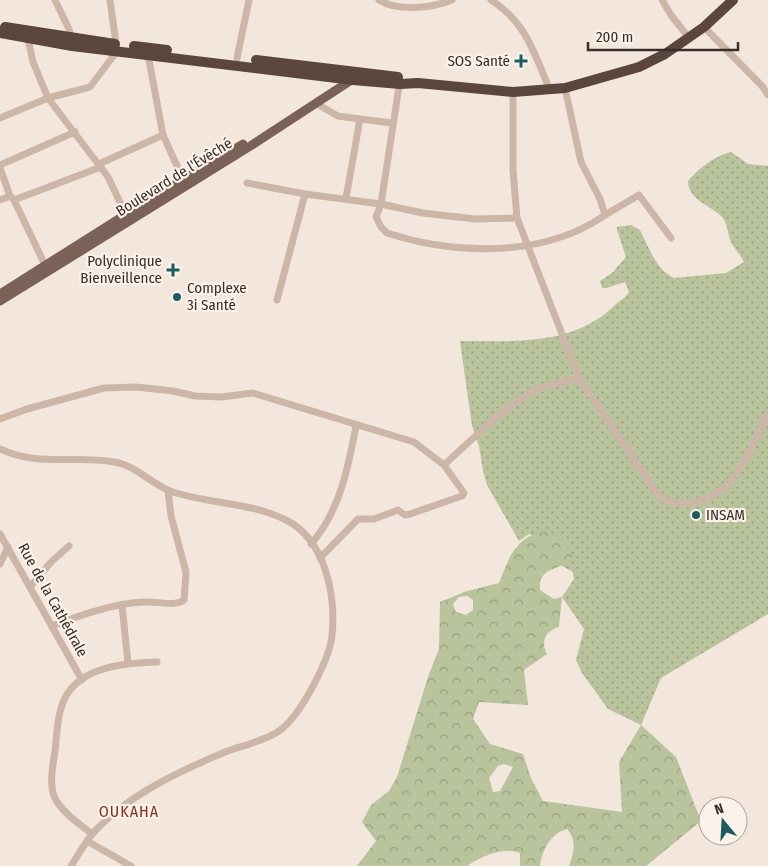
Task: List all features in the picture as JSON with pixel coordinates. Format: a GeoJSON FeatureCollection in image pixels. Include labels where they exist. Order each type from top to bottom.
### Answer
{"type":"FeatureCollection","features":[{"type":"Feature","properties":{"kind":"highway"},"geometry":{"type":"LineString","coordinates":[[0,33],[29,35],[117,48],[353,76],[513,92],[565,88],[619,73],[665,54],[704,27],[731,1]]}},
{"type":"Feature","properties":{"kind":"highway"},"geometry":{"type":"LineString","coordinates":[[0,27],[29,35]]}},
{"type":"Feature","properties":{"kind":"highway"},"geometry":{"type":"LineString","coordinates":[[117,48],[148,55],[237,61]]}},
{"type":"Feature","properties":{"kind":"main road","name":"Boulevard de l'Évêché"},"geometry":{"type":"LineString","coordinates":[[0,301],[154,201],[317,104],[353,76]]}},
{"type":"Feature","properties":{"kind":"main road","name":"Boulevard de l'Évêché"},"geometry":{"type":"LineString","coordinates":[[0,294],[126,215],[154,201],[183,179],[251,143],[353,76]]}},
{"type":"Feature","properties":{"kind":"street"},"geometry":{"type":"LineString","coordinates":[[55,0],[72,42]]}},
{"type":"Feature","properties":{"kind":"street"},"geometry":{"type":"LineString","coordinates":[[0,118],[48,98],[90,87],[117,48],[110,0]]}},
{"type":"Feature","properties":{"kind":"street"},"geometry":{"type":"LineString","coordinates":[[237,61],[248,0]]}},
{"type":"Feature","properties":{"kind":"street"},"geometry":{"type":"LineString","coordinates":[[379,0],[391,6],[399,7],[442,4],[452,0]]}},
{"type":"Feature","properties":{"kind":"street"},"geometry":{"type":"LineString","coordinates":[[491,0],[513,16],[525,34],[536,53],[550,90]]}},
{"type":"Feature","properties":{"kind":"street"},"geometry":{"type":"LineString","coordinates":[[662,0],[671,15],[690,38]]}},
{"type":"Feature","properties":{"kind":"street"},"geometry":{"type":"LineString","coordinates":[[704,27],[762,86],[768,95]]}},
{"type":"Feature","properties":{"kind":"street"},"geometry":{"type":"LineString","coordinates":[[29,35],[33,62],[48,98],[100,166],[126,215]]}},
{"type":"Feature","properties":{"kind":"street"},"geometry":{"type":"LineString","coordinates":[[148,55],[163,135],[183,179]]}},
{"type":"Feature","properties":{"kind":"street"},"geometry":{"type":"LineString","coordinates":[[400,81],[381,204],[376,217],[387,234],[466,250],[510,248],[572,232],[594,223],[605,214],[639,195],[672,238]]}},
{"type":"Feature","properties":{"kind":"street"},"geometry":{"type":"LineString","coordinates":[[565,88],[581,162],[605,214]]}},
{"type":"Feature","properties":{"kind":"street"},"geometry":{"type":"LineString","coordinates":[[513,92],[513,170],[517,218],[579,378],[659,496],[667,502],[676,505],[713,497],[729,485],[748,456],[768,413]]}},
{"type":"Feature","properties":{"kind":"street"},"geometry":{"type":"LineString","coordinates":[[317,104],[338,116],[392,123]]}},
{"type":"Feature","properties":{"kind":"street"},"geometry":{"type":"LineString","coordinates":[[346,198],[360,119]]}},
{"type":"Feature","properties":{"kind":"street"},"geometry":{"type":"LineString","coordinates":[[45,265],[12,198],[0,166],[75,132]]}},
{"type":"Feature","properties":{"kind":"street"},"geometry":{"type":"LineString","coordinates":[[0,200],[12,198],[100,166],[163,135]]}},
{"type":"Feature","properties":{"kind":"street"},"geometry":{"type":"LineString","coordinates":[[247,183],[305,194],[346,198],[423,213],[458,217],[517,218]]}},
{"type":"Feature","properties":{"kind":"street"},"geometry":{"type":"LineString","coordinates":[[277,300],[305,194]]}},
{"type":"Feature","properties":{"kind":"street"},"geometry":{"type":"LineString","coordinates":[[444,466],[496,417],[535,389],[579,378]]}},
{"type":"Feature","properties":{"kind":"street"},"geometry":{"type":"LineString","coordinates":[[0,420],[27,409],[104,388],[136,387],[174,391],[195,396],[221,397],[253,394],[414,442],[444,466],[462,487],[462,496],[408,515],[398,510],[374,519],[358,519],[320,558]]}},
{"type":"Feature","properties":{"kind":"street"},"geometry":{"type":"LineString","coordinates":[[311,544],[326,526],[341,490],[356,426]]}},
{"type":"Feature","properties":{"kind":"street"},"geometry":{"type":"LineString","coordinates":[[0,449],[36,461],[95,460],[124,464],[168,490],[241,506],[284,519],[298,528],[311,544],[320,558],[328,578],[332,637],[326,659],[292,718],[284,727],[272,734],[222,754],[142,793],[92,834],[71,866]]}},
{"type":"Feature","properties":{"kind":"street"},"geometry":{"type":"LineString","coordinates":[[52,626],[80,615],[122,605],[150,602],[180,603],[186,597],[186,572],[171,516],[168,490]]}},
{"type":"Feature","properties":{"kind":"street","name":"Rue de la Cathédrale"},"geometry":{"type":"LineString","coordinates":[[0,534],[82,680]]}},
{"type":"Feature","properties":{"kind":"street"},"geometry":{"type":"LineString","coordinates":[[30,587],[51,562],[69,546]]}},
{"type":"Feature","properties":{"kind":"street"},"geometry":{"type":"LineString","coordinates":[[0,564],[8,547]]}},
{"type":"Feature","properties":{"kind":"street"},"geometry":{"type":"LineString","coordinates":[[122,605],[128,663]]}},
{"type":"Feature","properties":{"kind":"street"},"geometry":{"type":"LineString","coordinates":[[92,834],[60,806],[54,798],[53,786],[59,722],[65,699],[82,680],[102,670],[128,663],[157,662]]}},
{"type":"Feature","properties":{"kind":"street"},"geometry":{"type":"LineString","coordinates":[[87,842],[131,866]]}},
{"type":"Feature","properties":{"kind":"green space"},"geometry":{"type":"Polygon","coordinates":[[[731,152],[748,164],[768,166],[768,614],[661,678],[641,725],[608,709],[582,673],[576,660],[584,629],[562,597],[574,579],[573,572],[562,566],[573,556],[529,534],[519,541],[487,485],[479,446],[472,426],[460,341],[502,341],[543,338],[581,328],[599,318],[629,292],[625,282],[602,288],[600,281],[612,273],[626,257],[617,227],[631,225],[640,230],[658,264],[668,275],[674,278],[726,273],[744,262],[731,242],[727,226],[722,217],[696,198],[689,188],[688,181],[708,163],[719,156],[731,152]]]}},
{"type":"Feature","properties":{"kind":"green space"},"geometry":{"type":"Polygon","coordinates":[[[546,530],[564,541],[573,557],[564,565],[545,574],[540,585],[540,590],[554,599],[562,597],[559,627],[551,631],[544,641],[547,654],[524,670],[528,705],[479,702],[473,719],[490,744],[523,754],[531,778],[543,801],[622,812],[619,762],[641,725],[676,757],[698,813],[698,823],[646,866],[569,866],[574,846],[572,837],[567,829],[556,834],[548,843],[540,866],[520,866],[520,853],[507,851],[485,856],[467,866],[357,866],[376,841],[362,822],[371,805],[389,791],[397,777],[428,677],[439,649],[440,602],[467,591],[499,583],[515,549],[527,538],[546,530]],[[467,596],[459,597],[453,604],[456,612],[466,615],[473,610],[473,600],[467,596]],[[504,764],[498,766],[489,778],[493,792],[500,791],[513,767],[504,764]]]}},
{"type":"Feature","properties":{"kind":"place","name":"SOS Santé"},"geometry":{"type":"Point","coordinates":[521,61]}},
{"type":"Feature","properties":{"kind":"place","name":"Polyclinique Bienveillence"},"geometry":{"type":"Point","coordinates":[173,270]}},
{"type":"Feature","properties":{"kind":"place","name":"Complexe 3i Santé"},"geometry":{"type":"Point","coordinates":[177,297]}},
{"type":"Feature","properties":{"kind":"place","name":"INSAM"},"geometry":{"type":"Point","coordinates":[696,515]}},
{"type":"Feature","properties":{"kind":"district","name":"OUKAHA"},"geometry":{"type":"Point","coordinates":[129,811]}}]}
